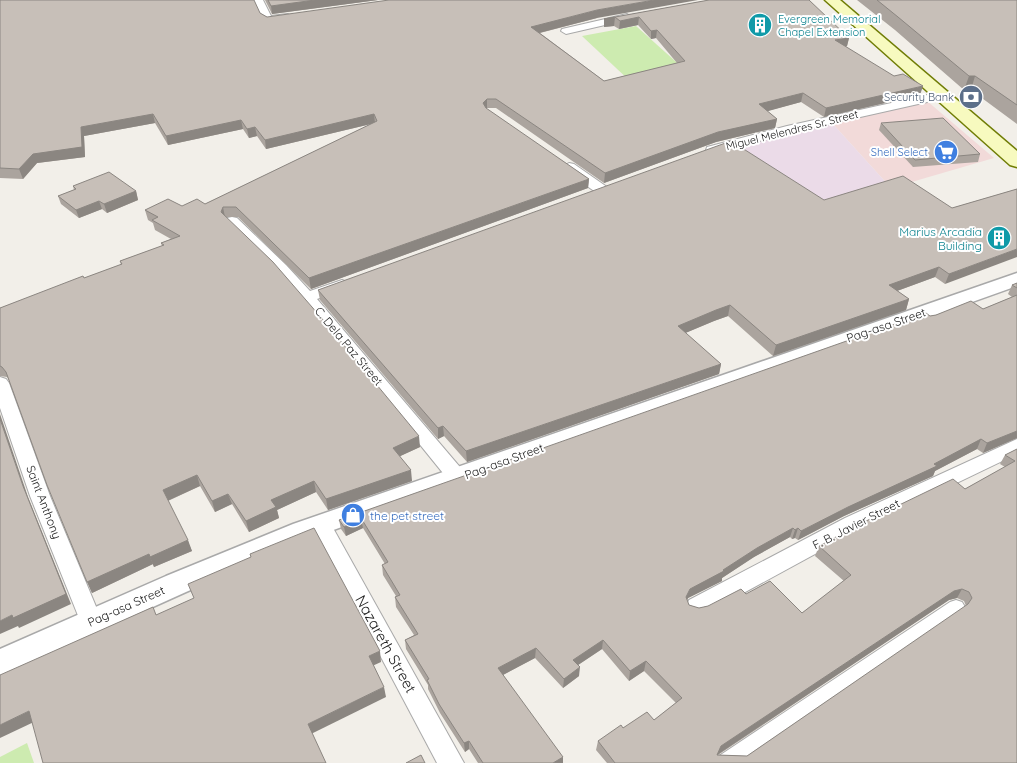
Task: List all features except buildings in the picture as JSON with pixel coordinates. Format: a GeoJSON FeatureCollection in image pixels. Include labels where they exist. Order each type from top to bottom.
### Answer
{"type":"FeatureCollection","features":[{"type":"Feature","properties":{"kind":"main road"},"geometry":{"type":"LineString","coordinates":[[832,0],[1017,162]]}},
{"type":"Feature","properties":{"kind":"street"},"geometry":{"type":"LineString","coordinates":[[258,0],[268,20],[297,16]]}},
{"type":"Feature","properties":{"kind":"street"},"geometry":{"type":"LineString","coordinates":[[566,31],[634,16]]}},
{"type":"Feature","properties":{"kind":"street","name":"Miguel Melendres Sr. Street"},"geometry":{"type":"LineString","coordinates":[[695,156],[730,144],[778,132],[941,96]]}},
{"type":"Feature","properties":{"kind":"street"},"geometry":{"type":"LineString","coordinates":[[556,158],[606,188],[585,197]]}},
{"type":"Feature","properties":{"kind":"street","name":"C. Dela Paz Street"},"geometry":{"type":"LineString","coordinates":[[232,222],[281,268],[334,327],[458,478]]}},
{"type":"Feature","properties":{"kind":"street","name":"Pag-asa Street"},"geometry":{"type":"LineString","coordinates":[[0,663],[185,580],[321,525],[1017,279]]}},
{"type":"Feature","properties":{"kind":"street"},"geometry":{"type":"LineString","coordinates":[[307,297],[357,280]]}},
{"type":"Feature","properties":{"kind":"street","name":"Saint Anthony"},"geometry":{"type":"LineString","coordinates":[[0,383],[40,496],[92,621]]}},
{"type":"Feature","properties":{"kind":"street","name":"F. B. Javier Street"},"geometry":{"type":"LineString","coordinates":[[697,607],[852,524],[1017,446]]}},
{"type":"Feature","properties":{"kind":"street","name":"Nazareth Street"},"geometry":{"type":"LineString","coordinates":[[321,525],[451,763]]}},
{"type":"Feature","properties":{"kind":"street"},"geometry":{"type":"LineString","coordinates":[[726,763],[956,607]]}},
{"type":"Feature","properties":{"kind":"shaded area"},"geometry":{"type":"Polygon","coordinates":[[[927,101],[994,158],[891,188],[832,123],[927,101]]]}},
{"type":"Feature","properties":{"kind":"shaded area"},"geometry":{"type":"Polygon","coordinates":[[[832,123],[891,188],[820,208],[730,147],[832,123]]]}},
{"type":"Feature","properties":{"kind":"green space"},"geometry":{"type":"Polygon","coordinates":[[[636,26],[684,69],[631,82],[582,36],[636,26]]]}},
{"type":"Feature","properties":{"kind":"green space"},"geometry":{"type":"Polygon","coordinates":[[[27,743],[34,763],[0,763],[0,757],[27,743]]]}},
{"type":"Feature","properties":{"kind":"place","name":"Evergreen Memorial Chapel Extension"},"geometry":{"type":"Point","coordinates":[760,25]}},
{"type":"Feature","properties":{"kind":"place","name":"Security Bank"},"geometry":{"type":"Point","coordinates":[971,97]}},
{"type":"Feature","properties":{"kind":"place","name":"Shell Select"},"geometry":{"type":"Point","coordinates":[946,152]}},
{"type":"Feature","properties":{"kind":"place","name":"Marius Arcadia Building"},"geometry":{"type":"Point","coordinates":[999,238]}},
{"type":"Feature","properties":{"kind":"place","name":"the pet street"},"geometry":{"type":"Point","coordinates":[353,515]}}]}
